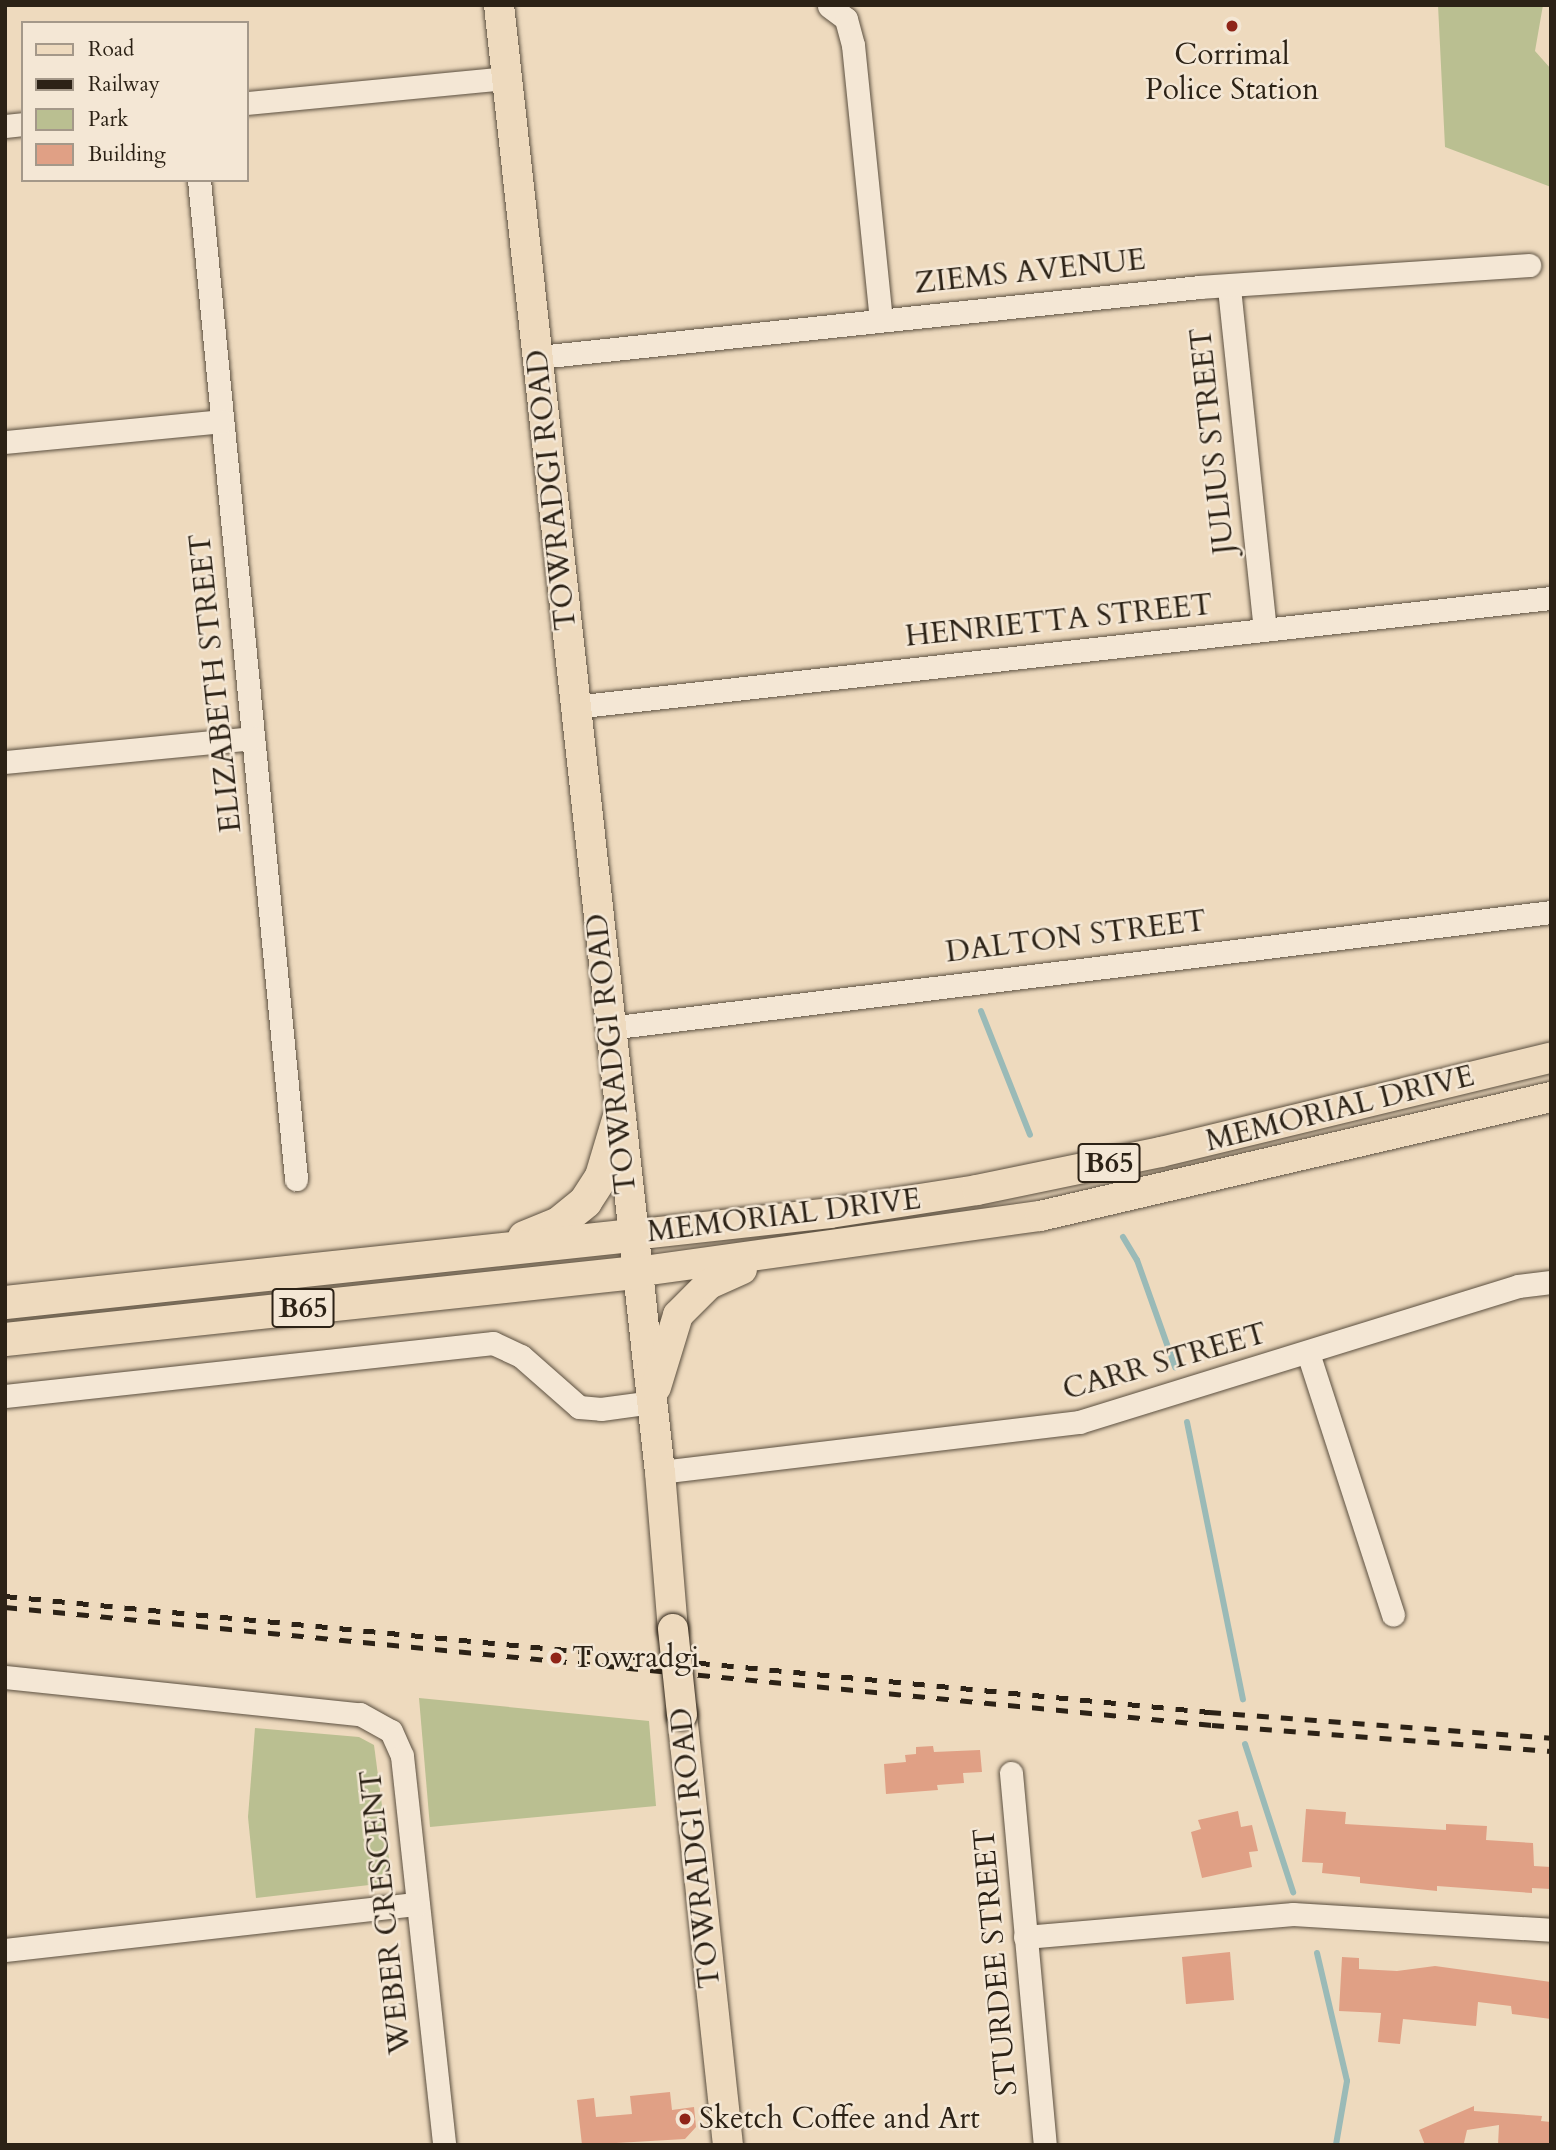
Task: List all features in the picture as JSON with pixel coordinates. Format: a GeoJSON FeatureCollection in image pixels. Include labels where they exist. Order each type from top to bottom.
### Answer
{"type":"FeatureCollection","features":[{"type":"Feature","properties":{"kind":"highway"},"geometry":{"type":"LineString","coordinates":[[464,1254],[537,1233],[573,1213],[601,1176],[619,1116]]}},
{"type":"Feature","properties":{"kind":"highway","name":"MEMORIAL DRIVE"},"geometry":{"type":"LineString","coordinates":[[5,1302],[632,1235]]}},
{"type":"Feature","properties":{"kind":"highway","name":"MEMORIAL DRIVE"},"geometry":{"type":"LineString","coordinates":[[5,1339],[636,1272]]}},
{"type":"Feature","properties":{"kind":"main road","name":"TOWRADGI ROAD"},"geometry":{"type":"LineString","coordinates":[[499,5],[539,357],[609,1028],[660,1472],[673,1629],[728,2145]]}},
{"type":"Feature","properties":{"kind":"main road","name":"MEMORIAL DRIVE"},"geometry":{"type":"LineString","coordinates":[[632,1235],[830,1213],[977,1190],[1161,1152],[1551,1058]]}},
{"type":"Feature","properties":{"kind":"main road","name":"MEMORIAL DRIVE"},"geometry":{"type":"LineString","coordinates":[[636,1272],[810,1251],[1125,1199],[1551,1097]]}},
{"type":"Feature","properties":{"kind":"main road"},"geometry":{"type":"LineString","coordinates":[[652,1402],[678,1315],[696,1293],[722,1276],[810,1251]]}},
{"type":"Feature","properties":{"kind":"street"},"geometry":{"type":"LineString","coordinates":[[829,6],[846,19],[853,45],[881,319]]}},
{"type":"Feature","properties":{"kind":"street"},"geometry":{"type":"LineString","coordinates":[[248,103],[507,78]]}},
{"type":"Feature","properties":{"kind":"street","name":"ELIZABETH STREET"},"geometry":{"type":"LineString","coordinates":[[199,182],[296,1179]]}},
{"type":"Feature","properties":{"kind":"street","name":"ZIEMS AVENUE"},"geometry":{"type":"LineString","coordinates":[[539,357],[881,319],[1529,265]]}},
{"type":"Feature","properties":{"kind":"street","name":"JULIUS STREET"},"geometry":{"type":"LineString","coordinates":[[1229,288],[1265,629]]}},
{"type":"Feature","properties":{"kind":"street"},"geometry":{"type":"LineString","coordinates":[[5,442],[222,421]]}},
{"type":"Feature","properties":{"kind":"street","name":"HENRIETTA STREET"},"geometry":{"type":"LineString","coordinates":[[575,707],[1551,598]]}},
{"type":"Feature","properties":{"kind":"street"},"geometry":{"type":"LineString","coordinates":[[5,762],[253,738]]}},
{"type":"Feature","properties":{"kind":"street","name":"DALTON STREET"},"geometry":{"type":"LineString","coordinates":[[609,1028],[1551,912]]}},
{"type":"Feature","properties":{"kind":"street","name":"CARR STREET"},"geometry":{"type":"LineString","coordinates":[[660,1472],[1079,1422],[1518,1286],[1551,1282]]}},
{"type":"Feature","properties":{"kind":"street"},"geometry":{"type":"LineString","coordinates":[[5,1396],[493,1343],[521,1356],[579,1406],[601,1409],[652,1402]]}},
{"type":"Feature","properties":{"kind":"street"},"geometry":{"type":"LineString","coordinates":[[1308,1353],[1393,1615]]}},
{"type":"Feature","properties":{"kind":"street","name":"WEBER CRESCENT"},"geometry":{"type":"LineString","coordinates":[[5,1677],[372,1717],[391,1731],[402,1756],[443,2145]]}},
{"type":"Feature","properties":{"kind":"street","name":"STURDEE STREET"},"geometry":{"type":"LineString","coordinates":[[1011,1773],[1045,2145]]}},
{"type":"Feature","properties":{"kind":"street"},"geometry":{"type":"LineString","coordinates":[[5,1950],[417,1904]]}},
{"type":"Feature","properties":{"kind":"street"},"geometry":{"type":"LineString","coordinates":[[1025,1937],[1293,1914],[1551,1930]]}},
{"type":"Feature","properties":{"kind":"green space"},"geometry":{"type":"Polygon","coordinates":[[[1438,5],[1543,5],[1535,51],[1551,69],[1551,187],[1445,147],[1438,5]]]}},
{"type":"Feature","properties":{"kind":"green space"},"geometry":{"type":"Polygon","coordinates":[[[419,1698],[649,1721],[656,1806],[430,1827],[419,1698]]]}},
{"type":"Feature","properties":{"kind":"green space"},"geometry":{"type":"Polygon","coordinates":[[[255,1728],[359,1737],[374,1745],[389,1859],[378,1884],[256,1898],[248,1817],[255,1728]]]}},
{"type":"Feature","properties":{"kind":"building"},"geometry":{"type":"Polygon","coordinates":[[[933,1746],[934,1752],[980,1750],[982,1772],[963,1773],[964,1783],[937,1785],[938,1790],[886,1794],[884,1764],[906,1762],[905,1755],[916,1754],[916,1747],[933,1746]]]}},
{"type":"Feature","properties":{"kind":"building"},"geometry":{"type":"Polygon","coordinates":[[[1306,1809],[1346,1812],[1345,1824],[1446,1830],[1446,1824],[1487,1826],[1486,1840],[1533,1843],[1534,1866],[1551,1867],[1551,1889],[1532,1888],[1532,1893],[1437,1886],[1437,1891],[1360,1883],[1360,1877],[1322,1873],[1323,1863],[1302,1862],[1306,1809]]]}},
{"type":"Feature","properties":{"kind":"building"},"geometry":{"type":"Polygon","coordinates":[[[1238,1811],[1241,1827],[1252,1825],[1258,1851],[1249,1852],[1252,1867],[1202,1878],[1191,1832],[1201,1829],[1198,1820],[1238,1811]]]}},
{"type":"Feature","properties":{"kind":"building"},"geometry":{"type":"Polygon","coordinates":[[[1230,1952],[1234,2000],[1186,2004],[1182,1957],[1230,1952]]]}},
{"type":"Feature","properties":{"kind":"building"},"geometry":{"type":"Polygon","coordinates":[[[1342,1957],[1359,1958],[1359,1969],[1397,1971],[1435,1966],[1551,1982],[1551,2019],[1512,2014],[1511,2006],[1478,2002],[1476,2026],[1403,2019],[1400,2044],[1378,2042],[1381,2013],[1339,2011],[1342,1957]]]}},
{"type":"Feature","properties":{"kind":"building"},"geometry":{"type":"Polygon","coordinates":[[[670,2092],[672,2110],[694,2107],[696,2127],[685,2139],[582,2145],[577,2100],[594,2098],[596,2117],[632,2114],[630,2096],[670,2092]]]}},
{"type":"Feature","properties":{"kind":"building"},"geometry":{"type":"Polygon","coordinates":[[[1474,2106],[1474,2111],[1542,2116],[1541,2121],[1551,2122],[1551,2145],[1498,2145],[1499,2125],[1467,2130],[1464,2143],[1458,2145],[1425,2145],[1419,2130],[1474,2106]]]}},
{"type":"Feature","properties":{"kind":"waterway"},"geometry":{"type":"LineString","coordinates":[[981,1011],[1030,1135]]}},
{"type":"Feature","properties":{"kind":"waterway"},"geometry":{"type":"LineString","coordinates":[[1123,1237],[1137,1260],[1175,1367]]}},
{"type":"Feature","properties":{"kind":"waterway"},"geometry":{"type":"LineString","coordinates":[[1187,1422],[1243,1699]]}},
{"type":"Feature","properties":{"kind":"waterway"},"geometry":{"type":"LineString","coordinates":[[1245,1744],[1293,1892]]}},
{"type":"Feature","properties":{"kind":"waterway"},"geometry":{"type":"LineString","coordinates":[[1317,1953],[1347,2081],[1336,2145]]}},
{"type":"Feature","properties":{"kind":"railway"},"geometry":{"type":"LineString","coordinates":[[5,1596],[1209,1712],[1551,1738]]}},
{"type":"Feature","properties":{"kind":"railway"},"geometry":{"type":"LineString","coordinates":[[5,1607],[1212,1725],[1551,1751]]}},
{"type":"Feature","properties":{"kind":"place","name":"Corrimal Police Station"},"geometry":{"type":"Point","coordinates":[1232,26]}},
{"type":"Feature","properties":{"kind":"place","name":"Towradgi"},"geometry":{"type":"Point","coordinates":[556,1658]}},
{"type":"Feature","properties":{"kind":"place","name":"Sketch Coffee and Art"},"geometry":{"type":"Point","coordinates":[685,2119]}}]}
